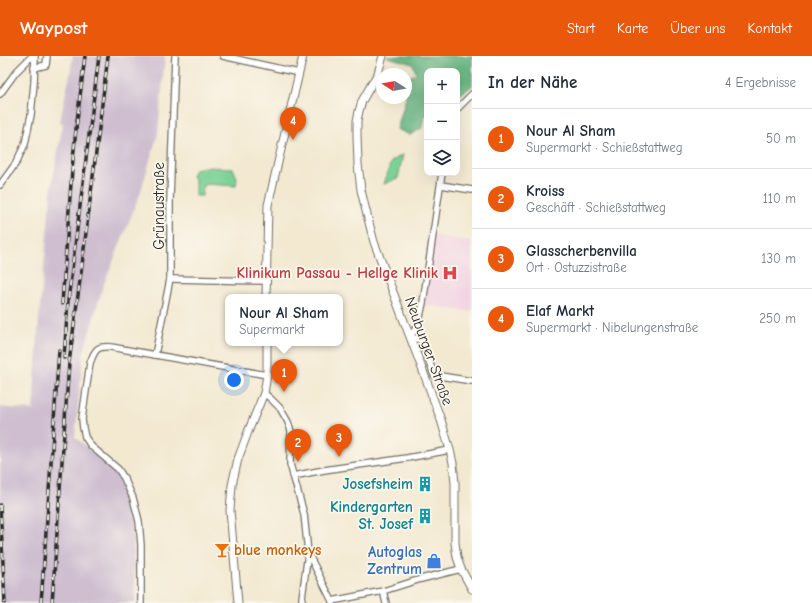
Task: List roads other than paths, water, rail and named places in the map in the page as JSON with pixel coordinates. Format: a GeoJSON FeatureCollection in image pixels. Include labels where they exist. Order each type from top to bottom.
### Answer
{"type":"FeatureCollection","features":[{"type":"Feature","properties":{"kind":"street"},"geometry":{"type":"LineString","coordinates":[[0,185],[16,163],[25,144],[34,83],[34,56]]}},
{"type":"Feature","properties":{"kind":"street"},"geometry":{"type":"LineString","coordinates":[[0,94],[16,72],[34,56]]}},
{"type":"Feature","properties":{"kind":"street"},"geometry":{"type":"LineString","coordinates":[[34,68],[46,65],[47,56]]}},
{"type":"Feature","properties":{"kind":"street","name":"Grünaustraße"},"geometry":{"type":"LineString","coordinates":[[155,355],[170,279],[170,200],[175,56]]}},
{"type":"Feature","properties":{"kind":"street"},"geometry":{"type":"LineString","coordinates":[[223,56],[299,73]]}},
{"type":"Feature","properties":{"kind":"street"},"geometry":{"type":"LineString","coordinates":[[266,294],[268,205],[304,56]]}},
{"type":"Feature","properties":{"kind":"street","name":"Neuburger Straße"},"geometry":{"type":"LineString","coordinates":[[384,56],[378,73],[358,111],[358,164],[364,207],[374,242],[441,420],[450,450],[455,484],[455,543],[457,557],[461,569],[472,589]]}},
{"type":"Feature","properties":{"kind":"street"},"geometry":{"type":"LineString","coordinates":[[460,106],[472,94]]}},
{"type":"Feature","properties":{"kind":"street"},"geometry":{"type":"LineString","coordinates":[[442,176],[423,303],[418,326],[410,336],[422,341],[434,375],[472,380]]}},
{"type":"Feature","properties":{"kind":"street"},"geometry":{"type":"LineString","coordinates":[[441,185],[472,190]]}},
{"type":"Feature","properties":{"kind":"street"},"geometry":{"type":"LineString","coordinates":[[170,279],[267,281]]}},
{"type":"Feature","properties":{"kind":"street"},"geometry":{"type":"LineString","coordinates":[[238,603],[230,510],[232,485],[238,459],[264,393],[267,375],[267,346]]}},
{"type":"Feature","properties":{"kind":"street"},"geometry":{"type":"LineString","coordinates":[[141,603],[141,545],[139,521],[133,498],[118,469],[91,446],[84,437],[82,419],[90,363],[93,355],[98,348],[111,347],[267,375]]}},
{"type":"Feature","properties":{"kind":"street"},"geometry":{"type":"LineString","coordinates":[[264,393],[280,408],[291,431],[290,464],[304,514],[308,553],[302,603]]}},
{"type":"Feature","properties":{"kind":"street"},"geometry":{"type":"LineString","coordinates":[[294,476],[450,450]]}},
{"type":"Feature","properties":{"kind":"street"},"geometry":{"type":"LineString","coordinates":[[308,553],[333,602],[383,591],[461,569]]}},
{"type":"Feature","properties":{"kind":"street"},"geometry":{"type":"LineString","coordinates":[[383,591],[386,603]]}},
{"type":"Feature","properties":{"kind":"railway"},"geometry":{"type":"LineString","coordinates":[[62,304],[72,170],[85,56]]}},
{"type":"Feature","properties":{"kind":"railway"},"geometry":{"type":"LineString","coordinates":[[64,358],[68,301],[99,56]]}},
{"type":"Feature","properties":{"kind":"railway"},"geometry":{"type":"LineString","coordinates":[[52,603],[69,363],[108,56]]}},
{"type":"Feature","properties":{"kind":"railway"},"geometry":{"type":"LineString","coordinates":[[41,603],[59,350]]}},
{"type":"Feature","properties":{"kind":"railway"},"geometry":{"type":"LineString","coordinates":[[0,505],[5,603]]}},
{"type":"Feature","properties":{"kind":"place","name":"Elaf Markt"},"geometry":{"type":"Point","coordinates":[293,140]}},
{"type":"Feature","properties":{"kind":"place","name":"Klinikum Passau - Hellge Klinik"},"geometry":{"type":"Point","coordinates":[450,273]}},
{"type":"Feature","properties":{"kind":"place","name":"Nour Al Sham"},"geometry":{"type":"Point","coordinates":[284,392]}},
{"type":"Feature","properties":{"kind":"place","name":"Glasscherbenvilla"},"geometry":{"type":"Point","coordinates":[339,457]}},
{"type":"Feature","properties":{"kind":"place","name":"Kroiss"},"geometry":{"type":"Point","coordinates":[298,462]}},
{"type":"Feature","properties":{"kind":"place","name":"Josefsheim"},"geometry":{"type":"Point","coordinates":[425,484]}},
{"type":"Feature","properties":{"kind":"place","name":"Kindergarten St. Josef"},"geometry":{"type":"Point","coordinates":[425,516]}},
{"type":"Feature","properties":{"kind":"place","name":"blue monkeys"},"geometry":{"type":"Point","coordinates":[222,550]}},
{"type":"Feature","properties":{"kind":"place","name":"Autoglas Zentrum"},"geometry":{"type":"Point","coordinates":[434,561]}}]}
